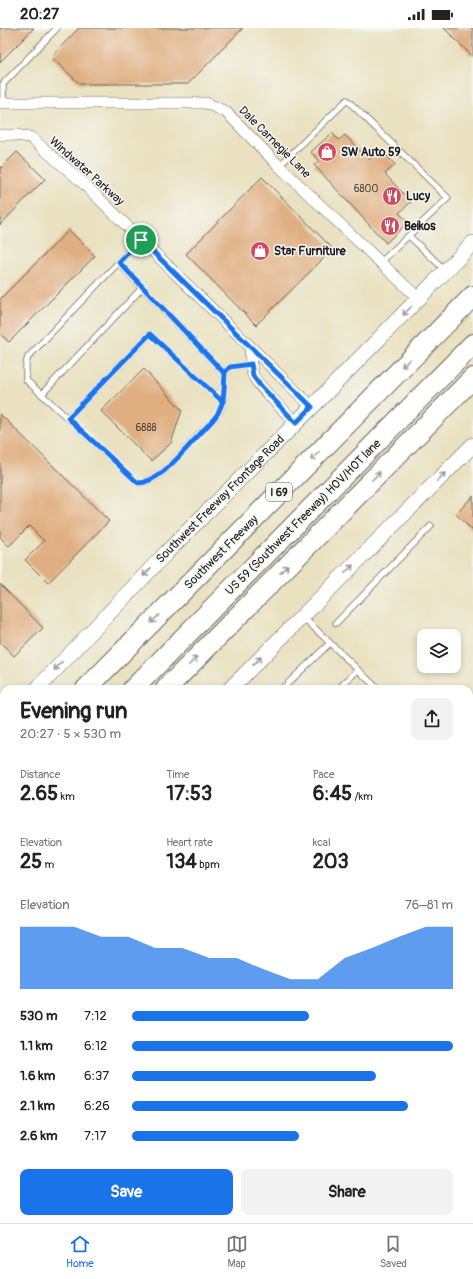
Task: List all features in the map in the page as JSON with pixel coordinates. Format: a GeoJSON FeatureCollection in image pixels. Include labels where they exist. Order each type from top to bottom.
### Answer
{"type":"FeatureCollection","features":[{"type":"Feature","properties":{"kind":"highway","name":"Southwest Freeway"},"geometry":{"type":"LineString","coordinates":[[90,685],[473,296]]}},
{"type":"Feature","properties":{"kind":"highway","name":"US 59 (Southwest Freeway) HOV/HOT lane"},"geometry":{"type":"LineString","coordinates":[[137,685],[473,344]]}},
{"type":"Feature","properties":{"kind":"highway"},"geometry":{"type":"LineString","coordinates":[[170,685],[473,378]]}},
{"type":"Feature","properties":{"kind":"main road","name":"Southwest Freeway Frontage Road"},"geometry":{"type":"LineString","coordinates":[[41,685],[168,551],[473,243]]}},
{"type":"Feature","properties":{"kind":"main road"},"geometry":{"type":"LineString","coordinates":[[236,685],[302,616],[473,445]]}},
{"type":"Feature","properties":{"kind":"street","name":"Dale Carnegie Lane"},"geometry":{"type":"LineString","coordinates":[[2,103],[206,103],[226,112],[279,166],[382,262],[419,299]]}},
{"type":"Feature","properties":{"kind":"street","name":"Windwater Parkway"},"geometry":{"type":"LineString","coordinates":[[0,135],[30,137],[82,182],[312,407]]}},
{"type":"Feature","properties":{"kind":"street"},"geometry":{"type":"LineString","coordinates":[[250,347],[253,376],[296,423]]}},
{"type":"Feature","properties":{"kind":"lane"},"geometry":{"type":"LineString","coordinates":[[2,103],[3,84],[57,28]]}},
{"type":"Feature","properties":{"kind":"lane"},"geometry":{"type":"LineString","coordinates":[[279,166],[347,100],[448,198],[382,262]]}},
{"type":"Feature","properties":{"kind":"lane"},"geometry":{"type":"LineString","coordinates":[[409,236],[446,271]]}},
{"type":"Feature","properties":{"kind":"lane"},"geometry":{"type":"LineString","coordinates":[[141,240],[28,357],[26,364],[26,380],[138,483],[144,483],[168,467],[218,414],[223,402],[225,374],[230,367],[251,364]]}},
{"type":"Feature","properties":{"kind":"lane"},"geometry":{"type":"LineString","coordinates":[[119,262],[225,374]]}},
{"type":"Feature","properties":{"kind":"lane"},"geometry":{"type":"LineString","coordinates":[[42,394],[142,288]]}},
{"type":"Feature","properties":{"kind":"lane"},"geometry":{"type":"LineString","coordinates":[[68,418],[150,334],[223,402]]}},
{"type":"Feature","properties":{"kind":"lane"},"geometry":{"type":"LineString","coordinates":[[336,623],[431,526]]}},
{"type":"Feature","properties":{"kind":"lane"},"geometry":{"type":"LineString","coordinates":[[302,616],[374,685]]}},
{"type":"Feature","properties":{"kind":"lane"},"geometry":{"type":"LineString","coordinates":[[286,685],[330,642]]}},
{"type":"Feature","properties":{"kind":"lane"},"geometry":{"type":"LineString","coordinates":[[342,685],[358,670]]}},
{"type":"Feature","properties":{"kind":"building"},"geometry":{"type":"Polygon","coordinates":[[[0,28],[34,28],[0,62],[0,28]]]}},
{"type":"Feature","properties":{"kind":"building"},"geometry":{"type":"Polygon","coordinates":[[[79,28],[243,28],[188,84],[80,84],[51,57],[79,28]]]}},
{"type":"Feature","properties":{"kind":"building"},"geometry":{"type":"Polygon","coordinates":[[[444,28],[473,28],[473,57],[444,28]]]}},
{"type":"Feature","properties":{"kind":"building"},"geometry":{"type":"Polygon","coordinates":[[[332,133],[339,140],[345,135],[369,160],[381,149],[395,165],[385,174],[411,202],[399,213],[408,222],[386,243],[314,165],[319,161],[311,152],[332,133]]]}},
{"type":"Feature","properties":{"kind":"building"},"geometry":{"type":"Polygon","coordinates":[[[17,152],[45,179],[0,225],[0,169],[17,152]]]}},
{"type":"Feature","properties":{"kind":"building","name":"Star Furniture"},"geometry":{"type":"Polygon","coordinates":[[[262,177],[333,249],[256,325],[186,254],[262,177]]]}},
{"type":"Feature","properties":{"kind":"building"},"geometry":{"type":"Polygon","coordinates":[[[69,230],[95,256],[9,342],[0,334],[0,299],[69,230]]]}},
{"type":"Feature","properties":{"kind":"building"},"geometry":{"type":"Polygon","coordinates":[[[144,369],[182,410],[171,443],[151,461],[101,411],[144,369]]]}},
{"type":"Feature","properties":{"kind":"building"},"geometry":{"type":"Polygon","coordinates":[[[0,414],[109,521],[48,583],[25,560],[44,541],[29,526],[9,546],[0,537],[0,414]]]}},
{"type":"Feature","properties":{"kind":"building"},"geometry":{"type":"Polygon","coordinates":[[[473,496],[473,531],[456,514],[473,496]]]}},
{"type":"Feature","properties":{"kind":"building"},"geometry":{"type":"Polygon","coordinates":[[[0,584],[43,628],[14,656],[0,642],[0,584]]]}},
{"type":"Feature","properties":{"kind":"place","name":"SW Auto 59"},"geometry":{"type":"Point","coordinates":[327,152]}},
{"type":"Feature","properties":{"kind":"place","name":"Lucy"},"geometry":{"type":"Point","coordinates":[392,196]}},
{"type":"Feature","properties":{"kind":"place","name":"Beikos"},"geometry":{"type":"Point","coordinates":[390,226]}},
{"type":"Feature","properties":{"kind":"place","name":"Star Furniture"},"geometry":{"type":"Point","coordinates":[260,251]}},
{"type":"Feature","properties":{"kind":"route"},"geometry":{"type":"LineString","coordinates":[[141,240],[119,262],[225,374],[223,402],[218,414],[168,467],[144,483],[138,483],[68,418],[150,334],[223,402],[225,374],[225,372],[230,367],[251,364],[253,376],[259,384],[296,423],[312,407],[141,240]]}}]}
